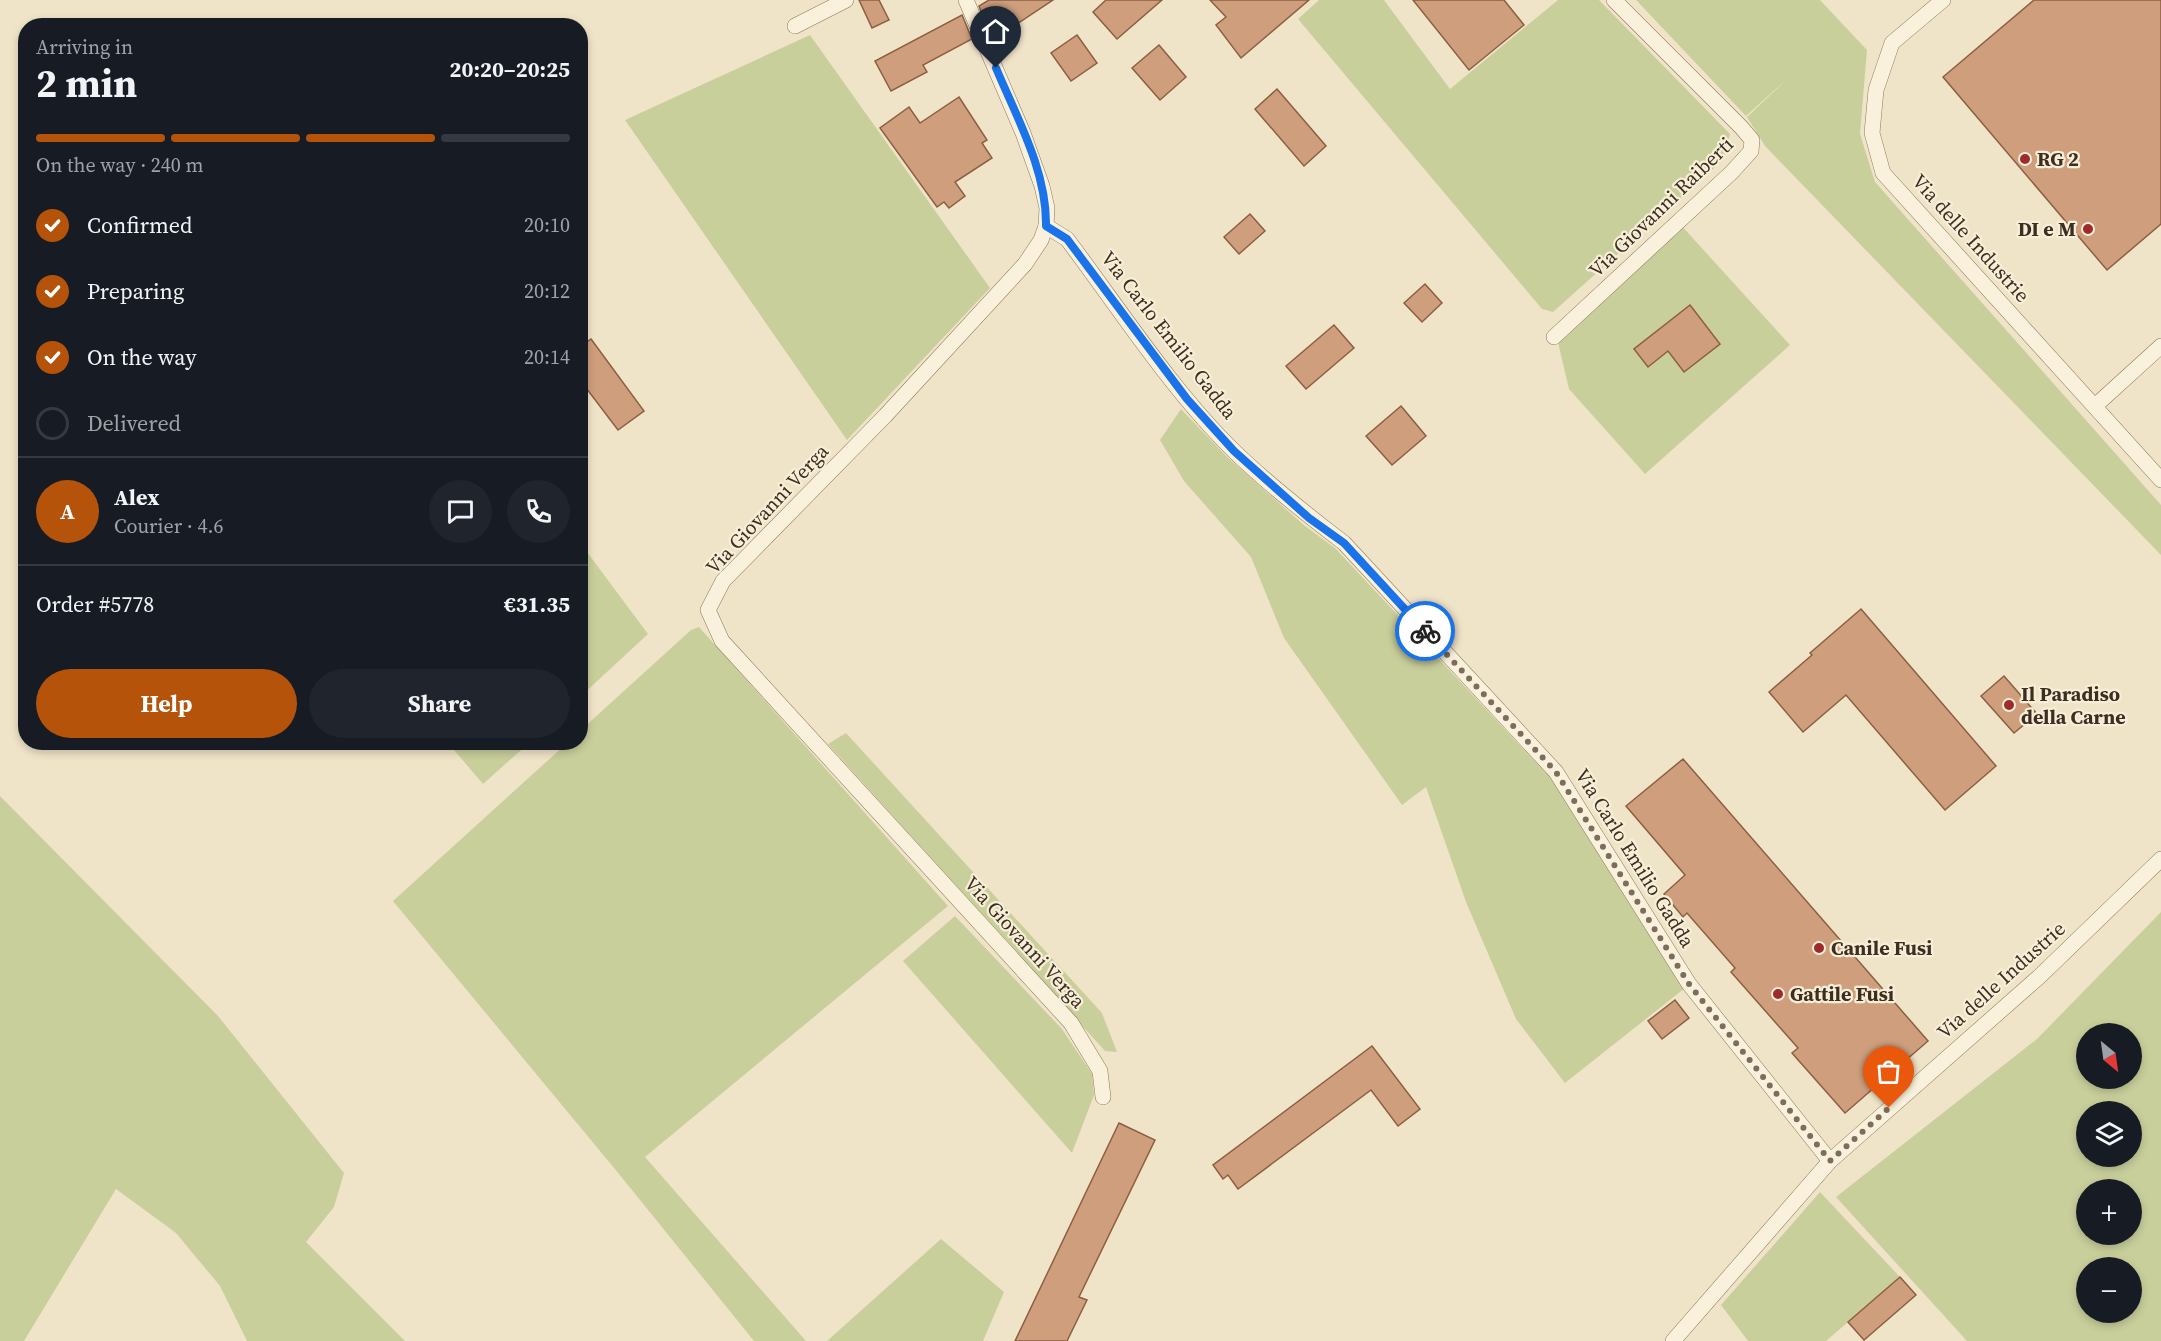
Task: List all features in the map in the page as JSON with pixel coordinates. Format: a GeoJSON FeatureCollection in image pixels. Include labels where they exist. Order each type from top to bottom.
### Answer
{"type":"FeatureCollection","features":[{"type":"Feature","properties":{"kind":"street"},"geometry":{"type":"LineString","coordinates":[[795,26],[846,0]]}},
{"type":"Feature","properties":{"kind":"street"},"geometry":{"type":"LineString","coordinates":[[966,0],[1035,162],[1047,208],[1046,226]]}},
{"type":"Feature","properties":{"kind":"street","name":"Via Giovanni Raiberti"},"geometry":{"type":"LineString","coordinates":[[1554,337],[1732,172],[1751,151],[1752,140],[1741,127],[1614,0]]}},
{"type":"Feature","properties":{"kind":"street","name":"Via delle Industrie"},"geometry":{"type":"LineString","coordinates":[[1943,0],[1892,43],[1876,90],[1872,133],[1883,172],[2161,480]]}},
{"type":"Feature","properties":{"kind":"street","name":"Via Giovanni Verga"},"geometry":{"type":"LineString","coordinates":[[1046,226],[1041,240],[1025,264],[885,416],[723,581],[708,610],[722,641],[1071,1023],[1100,1071],[1103,1097]]}},
{"type":"Feature","properties":{"kind":"street","name":"Via Carlo Emilio Gadda"},"geometry":{"type":"LineString","coordinates":[[1046,226],[1067,239],[1187,399],[1234,451],[1309,518],[1344,543],[1556,772],[1689,984],[1830,1161]]}},
{"type":"Feature","properties":{"kind":"street"},"geometry":{"type":"LineString","coordinates":[[2095,406],[2161,346]]}},
{"type":"Feature","properties":{"kind":"street","name":"Via delle Industrie"},"geometry":{"type":"LineString","coordinates":[[1673,1341],[1830,1161],[2040,976],[2161,859]]}},
{"type":"Feature","properties":{"kind":"green space"},"geometry":{"type":"Polygon","coordinates":[[[1319,0],[1384,0],[1450,89],[1558,0],[1599,0],[1730,134],[1724,159],[1553,312],[1542,309],[1298,19],[1319,0]]]}},
{"type":"Feature","properties":{"kind":"green space"},"geometry":{"type":"Polygon","coordinates":[[[1636,0],[1820,0],[1867,50],[1860,134],[1875,182],[2161,505],[2161,555],[1765,146],[1747,117],[1787,79],[1746,116],[1636,0]]]}},
{"type":"Feature","properties":{"kind":"green space"},"geometry":{"type":"Polygon","coordinates":[[[810,35],[990,288],[847,440],[625,120],[810,35]]]}},
{"type":"Feature","properties":{"kind":"green space"},"geometry":{"type":"Polygon","coordinates":[[[1679,223],[1790,345],[1645,474],[1569,389],[1555,330],[1679,223]]]}},
{"type":"Feature","properties":{"kind":"green space"},"geometry":{"type":"Polygon","coordinates":[[[1181,409],[1227,457],[1305,526],[1335,548],[1555,783],[1685,988],[1565,1083],[1516,1019],[1466,902],[1426,787],[1402,805],[1284,638],[1251,557],[1184,481],[1160,440],[1181,409]]]}},
{"type":"Feature","properties":{"kind":"green space"},"geometry":{"type":"Polygon","coordinates":[[[588,553],[648,634],[588,690],[588,553]]]}},
{"type":"Feature","properties":{"kind":"green space"},"geometry":{"type":"Polygon","coordinates":[[[699,627],[948,906],[645,1157],[806,1341],[754,1341],[393,901],[559,750],[588,750],[588,724],[691,630],[699,627]]]}},
{"type":"Feature","properties":{"kind":"green space"},"geometry":{"type":"Polygon","coordinates":[[[846,733],[1102,1013],[1117,1052],[1105,1051],[828,744],[846,733]]]}},
{"type":"Feature","properties":{"kind":"green space"},"geometry":{"type":"Polygon","coordinates":[[[454,750],[521,750],[483,784],[454,750]]]}},
{"type":"Feature","properties":{"kind":"green space"},"geometry":{"type":"Polygon","coordinates":[[[0,796],[218,1016],[344,1173],[334,1207],[306,1242],[405,1341],[247,1341],[220,1286],[176,1233],[116,1189],[24,1341],[0,1341],[0,796]]]}},
{"type":"Feature","properties":{"kind":"green space"},"geometry":{"type":"Polygon","coordinates":[[[2161,912],[2161,1341],[1967,1341],[1836,1197],[2037,1039],[2161,912]]]}},
{"type":"Feature","properties":{"kind":"green space"},"geometry":{"type":"Polygon","coordinates":[[[955,916],[1062,1029],[1092,1074],[1094,1095],[1072,1153],[903,961],[955,916]]]}},
{"type":"Feature","properties":{"kind":"green space"},"geometry":{"type":"Polygon","coordinates":[[[1820,1192],[1900,1277],[1826,1341],[1748,1341],[1721,1305],[1820,1192]]]}},
{"type":"Feature","properties":{"kind":"green space"},"geometry":{"type":"Polygon","coordinates":[[[941,1239],[1004,1292],[983,1341],[827,1341],[941,1239]]]}},
{"type":"Feature","properties":{"kind":"building"},"geometry":{"type":"Polygon","coordinates":[[[859,0],[879,0],[889,20],[872,28],[859,0]]]}},
{"type":"Feature","properties":{"kind":"building"},"geometry":{"type":"Polygon","coordinates":[[[989,0],[1053,0],[999,36],[994,27],[989,30],[979,6],[989,0]]]}},
{"type":"Feature","properties":{"kind":"building"},"geometry":{"type":"Polygon","coordinates":[[[1106,0],[1162,0],[1117,39],[1093,12],[1106,0]]]}},
{"type":"Feature","properties":{"kind":"building"},"geometry":{"type":"Polygon","coordinates":[[[1210,0],[1309,0],[1241,58],[1216,25],[1226,17],[1210,0]]]}},
{"type":"Feature","properties":{"kind":"building"},"geometry":{"type":"Polygon","coordinates":[[[1413,0],[1504,0],[1524,25],[1469,70],[1413,0]]]}},
{"type":"Feature","properties":{"kind":"building"},"geometry":{"type":"Polygon","coordinates":[[[2034,0],[2161,0],[2161,224],[2107,270],[1943,77],[2034,0]]]}},
{"type":"Feature","properties":{"kind":"building"},"geometry":{"type":"Polygon","coordinates":[[[962,15],[972,39],[923,65],[927,72],[891,91],[875,61],[962,15]]]}},
{"type":"Feature","properties":{"kind":"building"},"geometry":{"type":"Polygon","coordinates":[[[1077,35],[1097,63],[1071,81],[1051,53],[1077,35]]]}},
{"type":"Feature","properties":{"kind":"building"},"geometry":{"type":"Polygon","coordinates":[[[1159,45],[1186,77],[1160,100],[1132,68],[1159,45]]]}},
{"type":"Feature","properties":{"kind":"building"},"geometry":{"type":"Polygon","coordinates":[[[1277,89],[1326,146],[1304,166],[1255,109],[1277,89]]]}},
{"type":"Feature","properties":{"kind":"building"},"geometry":{"type":"Polygon","coordinates":[[[959,97],[987,140],[982,143],[992,158],[955,182],[965,196],[949,208],[944,202],[937,207],[880,128],[909,107],[920,123],[959,97]]]}},
{"type":"Feature","properties":{"kind":"building"},"geometry":{"type":"Polygon","coordinates":[[[1250,214],[1265,231],[1239,254],[1224,237],[1250,214]]]}},
{"type":"Feature","properties":{"kind":"building"},"geometry":{"type":"Polygon","coordinates":[[[1425,284],[1442,303],[1422,322],[1404,303],[1425,284]]]}},
{"type":"Feature","properties":{"kind":"building"},"geometry":{"type":"Polygon","coordinates":[[[1690,305],[1720,344],[1684,372],[1668,351],[1648,367],[1634,349],[1690,305]]]}},
{"type":"Feature","properties":{"kind":"building"},"geometry":{"type":"Polygon","coordinates":[[[1334,325],[1354,348],[1306,389],[1286,366],[1334,325]]]}},
{"type":"Feature","properties":{"kind":"building"},"geometry":{"type":"Polygon","coordinates":[[[591,339],[644,411],[618,430],[588,391],[588,341],[591,339]]]}},
{"type":"Feature","properties":{"kind":"building"},"geometry":{"type":"Polygon","coordinates":[[[1401,406],[1426,436],[1392,465],[1366,436],[1401,406]]]}},
{"type":"Feature","properties":{"kind":"building"},"geometry":{"type":"Polygon","coordinates":[[[1861,609],[1996,766],[1945,810],[1846,695],[1803,732],[1769,692],[1861,609]]]}},
{"type":"Feature","properties":{"kind":"building","name":"Il Paradiso della Carne"},"geometry":{"type":"Polygon","coordinates":[[[2004,676],[2037,714],[2014,733],[1981,696],[2004,676]]]}},
{"type":"Feature","properties":{"kind":"building"},"geometry":{"type":"Polygon","coordinates":[[[1683,759],[1928,1041],[1845,1113],[1792,1053],[1798,1048],[1731,972],[1735,968],[1687,913],[1683,917],[1664,894],[1685,875],[1626,806],[1683,759]]]}},
{"type":"Feature","properties":{"kind":"building"},"geometry":{"type":"Polygon","coordinates":[[[1675,1000],[1689,1018],[1662,1039],[1648,1021],[1675,1000]]]}},
{"type":"Feature","properties":{"kind":"building"},"geometry":{"type":"Polygon","coordinates":[[[1372,1046],[1420,1109],[1398,1126],[1371,1090],[1238,1189],[1228,1175],[1223,1179],[1213,1165],[1372,1046]]]}},
{"type":"Feature","properties":{"kind":"building"},"geometry":{"type":"Polygon","coordinates":[[[1119,1123],[1155,1140],[1079,1297],[1087,1300],[1067,1341],[1015,1341],[1119,1123]]]}},
{"type":"Feature","properties":{"kind":"building"},"geometry":{"type":"Polygon","coordinates":[[[1900,1277],[1916,1295],[1864,1340],[1848,1322],[1900,1277]]]}},
{"type":"Feature","properties":{"kind":"way so far"},"geometry":{"type":"LineString","coordinates":[[1425,631],[1556,772],[1689,984],[1830,1161],[1889,1108]]}},
{"type":"Feature","properties":{"kind":"place","name":"RG 2"},"geometry":{"type":"Point","coordinates":[2025,159]}},
{"type":"Feature","properties":{"kind":"place","name":"DI e M"},"geometry":{"type":"Point","coordinates":[2088,229]}},
{"type":"Feature","properties":{"kind":"place","name":"Il Paradiso della Carne"},"geometry":{"type":"Point","coordinates":[2009,705]}},
{"type":"Feature","properties":{"kind":"place","name":"Canile Fusi"},"geometry":{"type":"Point","coordinates":[1819,948]}},
{"type":"Feature","properties":{"kind":"place","name":"Gattile Fusi"},"geometry":{"type":"Point","coordinates":[1778,994]}},
{"type":"Feature","properties":{"kind":"route"},"geometry":{"type":"LineString","coordinates":[[996,68],[1035,162],[1047,208],[1046,226],[1067,239],[1187,399],[1234,451],[1309,518],[1344,543],[1425,631]]}}]}
